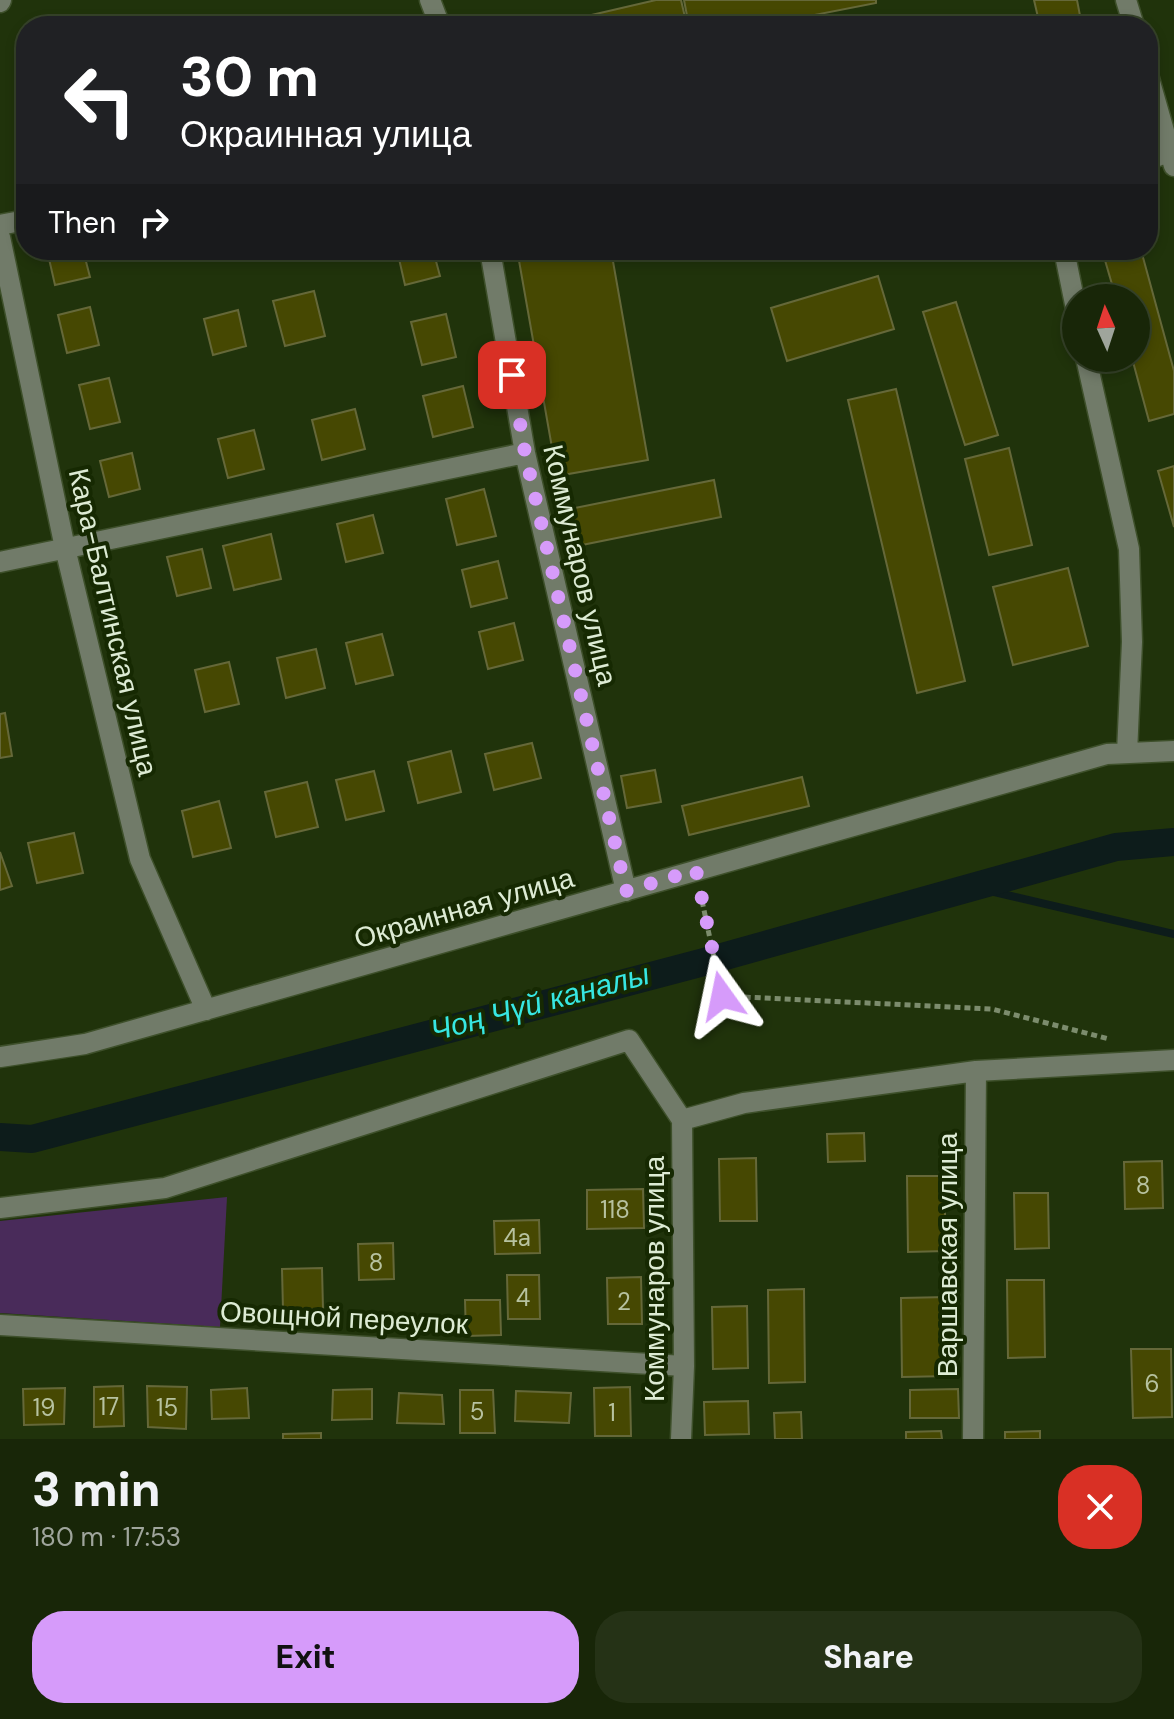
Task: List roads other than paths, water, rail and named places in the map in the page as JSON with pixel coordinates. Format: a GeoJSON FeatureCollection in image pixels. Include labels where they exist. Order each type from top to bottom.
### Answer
{"type":"FeatureCollection","features":[{"type":"Feature","properties":{"kind":"street"},"geometry":{"type":"LineString","coordinates":[[1158,110],[1172,159]]}},
{"type":"Feature","properties":{"kind":"street","name":"Кара-Балтинская улица"},"geometry":{"type":"LineString","coordinates":[[0,237],[65,548],[140,859],[206,1010]]}},
{"type":"Feature","properties":{"kind":"street","name":"Коммунаров улица"},"geometry":{"type":"LineString","coordinates":[[492,260],[525,453],[626,891]]}},
{"type":"Feature","properties":{"kind":"street"},"geometry":{"type":"LineString","coordinates":[[1066,260],[1071,284]]}},
{"type":"Feature","properties":{"kind":"street"},"geometry":{"type":"LineString","coordinates":[[1089,372],[1129,549],[1132,642],[1127,753]]}},
{"type":"Feature","properties":{"kind":"street"},"geometry":{"type":"LineString","coordinates":[[0,562],[525,453]]}},
{"type":"Feature","properties":{"kind":"street","name":"Окраинная улица"},"geometry":{"type":"LineString","coordinates":[[0,1057],[85,1044],[1107,754],[1174,751]]}},
{"type":"Feature","properties":{"kind":"street"},"geometry":{"type":"LineString","coordinates":[[0,1208],[165,1188],[629,1040],[682,1120],[744,1103],[976,1071],[1174,1060]]}},
{"type":"Feature","properties":{"kind":"street","name":"Варшавская улица"},"geometry":{"type":"LineString","coordinates":[[973,1439],[976,1071]]}},
{"type":"Feature","properties":{"kind":"street","name":"Коммунаров улица"},"geometry":{"type":"LineString","coordinates":[[681,1439],[684,1366],[682,1120]]}},
{"type":"Feature","properties":{"kind":"street","name":"Овощной переулок"},"geometry":{"type":"LineString","coordinates":[[0,1325],[684,1366]]}},
{"type":"Feature","properties":{"kind":"waterway","name":"Чоң Чүй каналы"},"geometry":{"type":"LineString","coordinates":[[0,1137],[32,1139],[704,962],[1116,847],[1174,842]]}},
{"type":"Feature","properties":{"kind":"waterway"},"geometry":{"type":"LineString","coordinates":[[973,887],[1174,934]]}}]}
